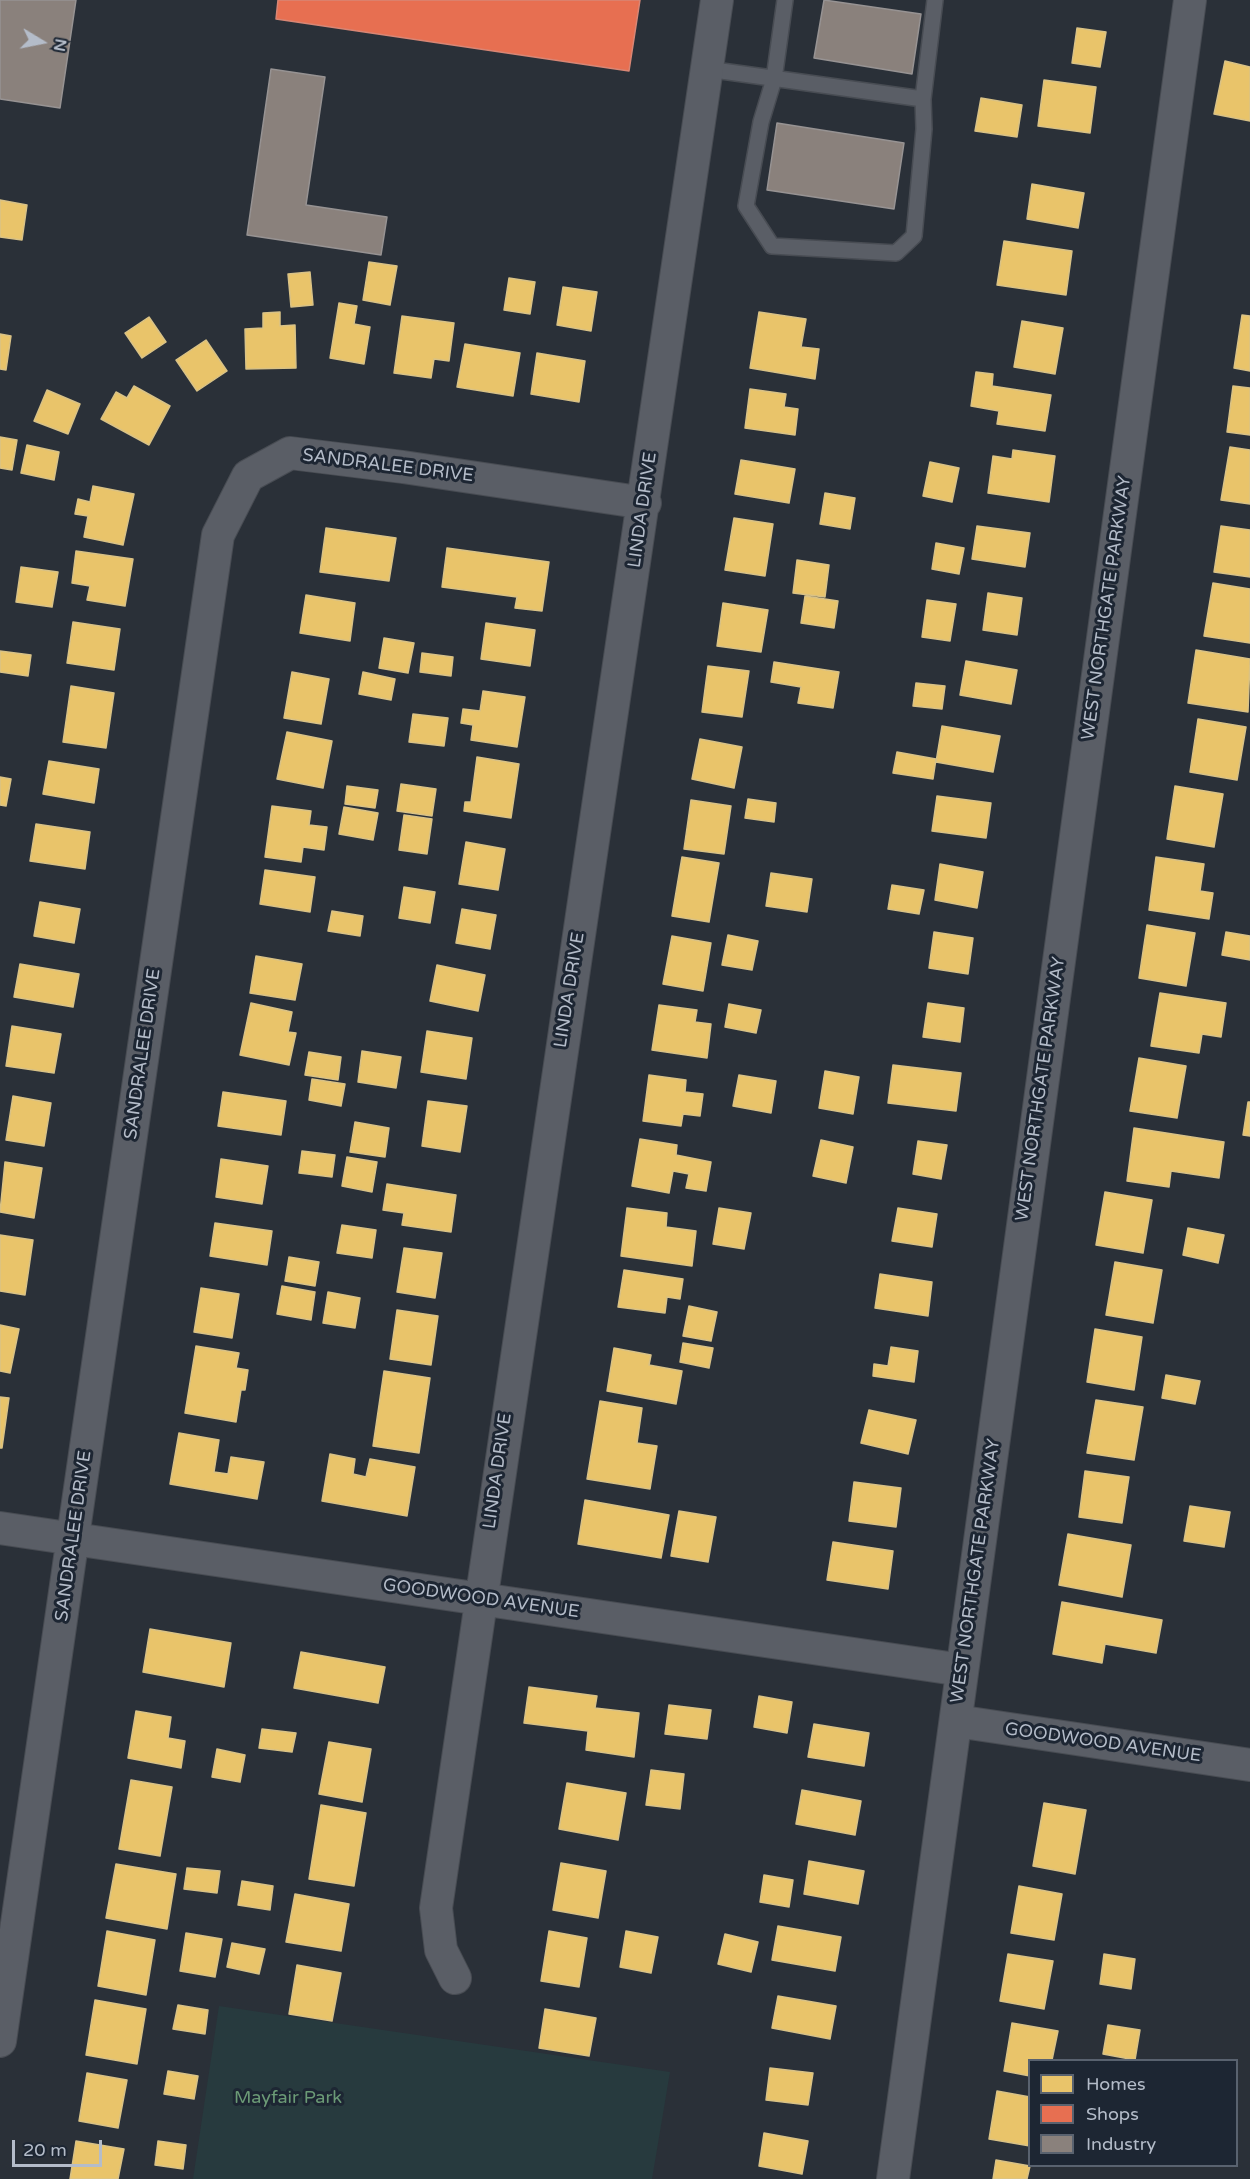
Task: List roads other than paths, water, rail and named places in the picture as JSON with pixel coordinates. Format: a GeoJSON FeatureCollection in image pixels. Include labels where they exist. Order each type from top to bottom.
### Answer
{"type":"FeatureCollection","features":[{"type":"Feature","properties":{"kind":"street","name":"LINDA DRIVE"},"geometry":{"type":"LineString","coordinates":[[455,1978],[441,1950],[436,1908],[522,1301],[645,503],[717,0]]}},
{"type":"Feature","properties":{"kind":"street","name":"WEST NORTHGATE PARKWAY"},"geometry":{"type":"LineString","coordinates":[[893,2179],[1190,0]]}},
{"type":"Feature","properties":{"kind":"street","name":"SANDRALEE DRIVE"},"geometry":{"type":"LineString","coordinates":[[0,2041],[218,535],[248,476],[290,453],[403,466],[645,503]]}},
{"type":"Feature","properties":{"kind":"street","name":"GOODWOOD AVENUE"},"geometry":{"type":"LineString","coordinates":[[0,1528],[962,1670]]}},
{"type":"Feature","properties":{"kind":"street","name":"GOODWOOD AVENUE"},"geometry":{"type":"LineString","coordinates":[[956,1721],[1250,1765]]}},
{"type":"Feature","properties":{"kind":"lane"},"geometry":{"type":"LineString","coordinates":[[785,0],[774,79],[761,122],[746,206],[772,246],[896,253],[915,236],[924,129],[923,99],[935,0]]}},
{"type":"Feature","properties":{"kind":"lane"},"geometry":{"type":"LineString","coordinates":[[707,69],[923,99]]}},
{"type":"Feature","properties":{"kind":"park label","name":"Mayfair Park"},"geometry":{"type":"Point","coordinates":[288,2098]}}]}
